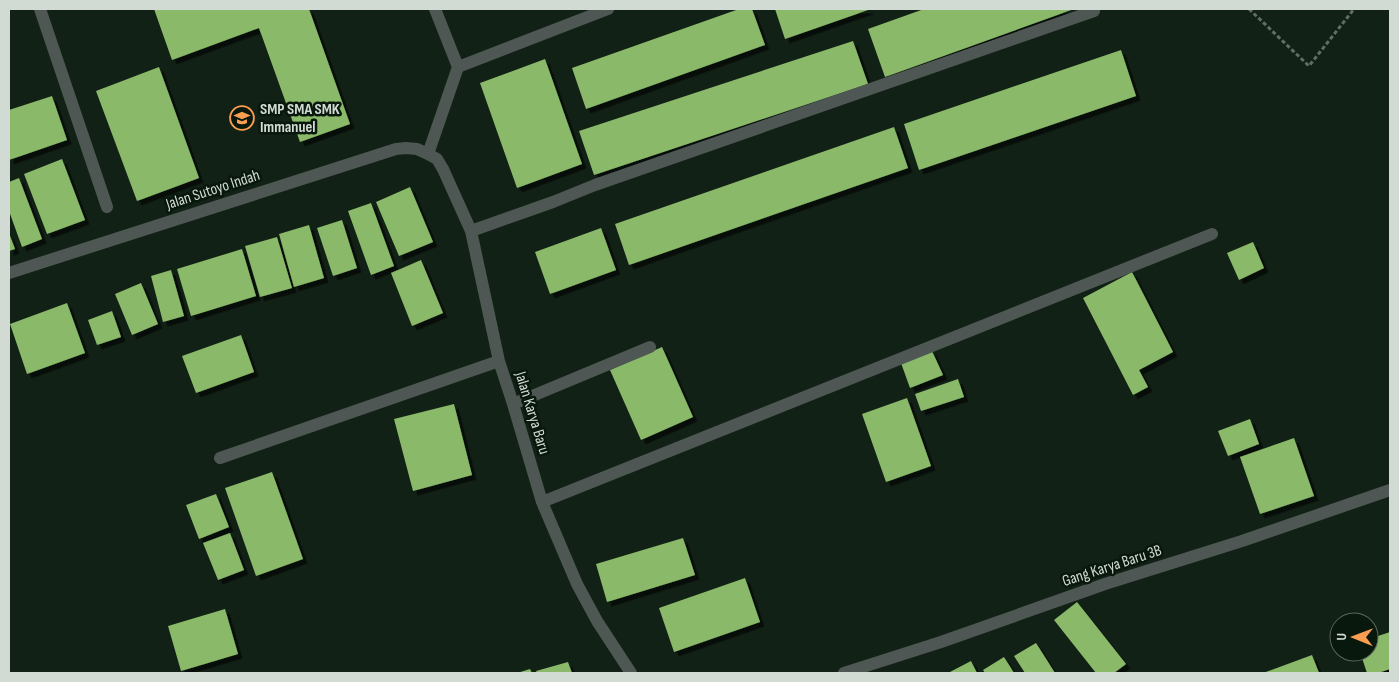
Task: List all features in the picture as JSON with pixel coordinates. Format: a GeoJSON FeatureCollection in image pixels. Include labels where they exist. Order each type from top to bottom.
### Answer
{"type":"FeatureCollection","features":[{"type":"Feature","properties":{"kind":"street"},"geometry":{"type":"LineString","coordinates":[[40,9],[107,207]]}},
{"type":"Feature","properties":{"kind":"street"},"geometry":{"type":"LineString","coordinates":[[428,154],[458,67],[435,9]]}},
{"type":"Feature","properties":{"kind":"street"},"geometry":{"type":"LineString","coordinates":[[458,67],[593,11],[608,9]]}},
{"type":"Feature","properties":{"kind":"street"},"geometry":{"type":"LineString","coordinates":[[471,231],[553,202],[595,184],[1094,10]]}},
{"type":"Feature","properties":{"kind":"street","name":"Jalan Sutoyo Indah"},"geometry":{"type":"LineString","coordinates":[[9,273],[396,149],[417,149],[428,154]]}},
{"type":"Feature","properties":{"kind":"street","name":"Jalan Karya Baru"},"geometry":{"type":"LineString","coordinates":[[428,154],[437,159],[443,169],[471,231],[498,361],[513,404],[542,502],[577,584],[597,621],[631,673]]}},
{"type":"Feature","properties":{"kind":"street"},"geometry":{"type":"LineString","coordinates":[[542,502],[1212,234]]}},
{"type":"Feature","properties":{"kind":"street"},"geometry":{"type":"LineString","coordinates":[[513,404],[650,347]]}},
{"type":"Feature","properties":{"kind":"street"},"geometry":{"type":"LineString","coordinates":[[220,458],[498,361]]}},
{"type":"Feature","properties":{"kind":"street","name":"Gang Karya Baru 3B"},"geometry":{"type":"LineString","coordinates":[[844,673],[1390,490]]}},
{"type":"Feature","properties":{"kind":"path"},"geometry":{"type":"LineString","coordinates":[[1249,9],[1309,66],[1354,9]]}},
{"type":"Feature","properties":{"kind":"building"},"geometry":{"type":"Polygon","coordinates":[[[154,9],[309,9],[350,124],[300,142],[259,28],[172,60],[154,9]]]}},
{"type":"Feature","properties":{"kind":"building"},"geometry":{"type":"Polygon","coordinates":[[[739,9],[752,9],[765,45],[586,109],[572,68],[739,9]]]}},
{"type":"Feature","properties":{"kind":"building"},"geometry":{"type":"Polygon","coordinates":[[[775,9],[871,9],[785,39],[775,9]]]}},
{"type":"Feature","properties":{"kind":"building"},"geometry":{"type":"Polygon","coordinates":[[[924,9],[1074,9],[885,77],[868,29],[924,9]]]}},
{"type":"Feature","properties":{"kind":"building"},"geometry":{"type":"Polygon","coordinates":[[[853,41],[868,84],[594,175],[579,131],[853,41]]]}},
{"type":"Feature","properties":{"kind":"building"},"geometry":{"type":"Polygon","coordinates":[[[1121,50],[1136,96],[919,170],[904,124],[1121,50]]]}},
{"type":"Feature","properties":{"kind":"building"},"geometry":{"type":"Polygon","coordinates":[[[545,59],[582,164],[517,188],[480,83],[545,59]]]}},
{"type":"Feature","properties":{"kind":"building"},"geometry":{"type":"Polygon","coordinates":[[[159,67],[199,178],[137,201],[96,91],[159,67]]]}},
{"type":"Feature","properties":{"kind":"building"},"geometry":{"type":"Polygon","coordinates":[[[52,96],[67,140],[9,160],[9,110],[52,96]]]}},
{"type":"Feature","properties":{"kind":"building"},"geometry":{"type":"Polygon","coordinates":[[[894,127],[908,168],[629,265],[615,224],[894,127]]]}},
{"type":"Feature","properties":{"kind":"building"},"geometry":{"type":"Polygon","coordinates":[[[62,159],[85,220],[47,234],[24,174],[62,159]]]}},
{"type":"Feature","properties":{"kind":"building"},"geometry":{"type":"Polygon","coordinates":[[[19,178],[42,239],[22,247],[9,211],[9,182],[19,178]]]}},
{"type":"Feature","properties":{"kind":"building"},"geometry":{"type":"Polygon","coordinates":[[[410,187],[433,242],[399,256],[376,202],[410,187]]]}},
{"type":"Feature","properties":{"kind":"building"},"geometry":{"type":"Polygon","coordinates":[[[371,203],[394,266],[371,275],[348,211],[371,203]]]}},
{"type":"Feature","properties":{"kind":"building"},"geometry":{"type":"Polygon","coordinates":[[[342,220],[357,268],[333,276],[317,228],[342,220]]]}},
{"type":"Feature","properties":{"kind":"building"},"geometry":{"type":"Polygon","coordinates":[[[309,225],[324,278],[294,287],[279,234],[309,225]]]}},
{"type":"Feature","properties":{"kind":"building"},"geometry":{"type":"Polygon","coordinates":[[[601,228],[616,270],[550,294],[535,252],[601,228]]]}},
{"type":"Feature","properties":{"kind":"building"},"geometry":{"type":"Polygon","coordinates":[[[9,233],[15,249],[9,251],[9,233]]]}},
{"type":"Feature","properties":{"kind":"building"},"geometry":{"type":"Polygon","coordinates":[[[277,237],[292,288],[260,297],[245,246],[277,237]]]}},
{"type":"Feature","properties":{"kind":"building"},"geometry":{"type":"Polygon","coordinates":[[[1253,242],[1264,268],[1239,280],[1227,253],[1253,242]]]}},
{"type":"Feature","properties":{"kind":"building"},"geometry":{"type":"Polygon","coordinates":[[[242,249],[256,296],[191,316],[177,269],[242,249]]]}},
{"type":"Feature","properties":{"kind":"building"},"geometry":{"type":"Polygon","coordinates":[[[421,260],[443,313],[412,326],[391,273],[421,260]]]}},
{"type":"Feature","properties":{"kind":"building"},"geometry":{"type":"Polygon","coordinates":[[[171,270],[184,316],[163,322],[151,276],[171,270]]]}},
{"type":"Feature","properties":{"kind":"building"},"geometry":{"type":"Polygon","coordinates":[[[1132,272],[1173,352],[1139,370],[1148,387],[1133,395],[1083,298],[1132,272]]]}},
{"type":"Feature","properties":{"kind":"building"},"geometry":{"type":"Polygon","coordinates":[[[141,283],[158,324],[132,335],[115,294],[141,283]]]}},
{"type":"Feature","properties":{"kind":"building"},"geometry":{"type":"Polygon","coordinates":[[[67,303],[85,353],[27,374],[10,324],[67,303]]]}},
{"type":"Feature","properties":{"kind":"building"},"geometry":{"type":"Polygon","coordinates":[[[112,311],[121,337],[97,345],[88,320],[112,311]]]}},
{"type":"Feature","properties":{"kind":"building"},"geometry":{"type":"Polygon","coordinates":[[[241,335],[254,372],[196,393],[182,356],[241,335]]]}},
{"type":"Feature","properties":{"kind":"building"},"geometry":{"type":"Polygon","coordinates":[[[662,347],[693,417],[641,440],[610,370],[662,347]]]}},
{"type":"Feature","properties":{"kind":"building"},"geometry":{"type":"Polygon","coordinates":[[[932,351],[943,375],[910,388],[901,363],[932,351]]]}},
{"type":"Feature","properties":{"kind":"building"},"geometry":{"type":"Polygon","coordinates":[[[958,379],[964,397],[921,411],[915,394],[958,379]]]}},
{"type":"Feature","properties":{"kind":"building"},"geometry":{"type":"Polygon","coordinates":[[[907,398],[931,466],[886,482],[862,414],[907,398]]]}},
{"type":"Feature","properties":{"kind":"building"},"geometry":{"type":"Polygon","coordinates":[[[454,404],[472,475],[413,491],[394,419],[454,404]]]}},
{"type":"Feature","properties":{"kind":"building"},"geometry":{"type":"Polygon","coordinates":[[[1250,419],[1259,444],[1228,456],[1218,431],[1250,419]]]}},
{"type":"Feature","properties":{"kind":"building"},"geometry":{"type":"Polygon","coordinates":[[[1294,438],[1314,496],[1260,514],[1240,457],[1294,438]]]}},
{"type":"Feature","properties":{"kind":"building"},"geometry":{"type":"Polygon","coordinates":[[[272,472],[303,559],[256,576],[225,488],[272,472]]]}},
{"type":"Feature","properties":{"kind":"building"},"geometry":{"type":"Polygon","coordinates":[[[216,494],[229,527],[199,539],[186,505],[216,494]]]}},
{"type":"Feature","properties":{"kind":"building"},"geometry":{"type":"Polygon","coordinates":[[[230,533],[244,570],[218,580],[203,543],[230,533]]]}},
{"type":"Feature","properties":{"kind":"building"},"geometry":{"type":"Polygon","coordinates":[[[683,538],[695,575],[607,602],[596,564],[683,538]]]}},
{"type":"Feature","properties":{"kind":"building"},"geometry":{"type":"Polygon","coordinates":[[[745,578],[760,622],[674,652],[659,608],[745,578]]]}},
{"type":"Feature","properties":{"kind":"building"},"geometry":{"type":"Polygon","coordinates":[[[1077,602],[1126,664],[1114,673],[1096,673],[1054,620],[1077,602]]]}},
{"type":"Feature","properties":{"kind":"building"},"geometry":{"type":"Polygon","coordinates":[[[225,609],[238,654],[181,671],[168,626],[225,609]]]}},
{"type":"Feature","properties":{"kind":"building"},"geometry":{"type":"Polygon","coordinates":[[[1390,632],[1390,669],[1378,673],[1367,673],[1363,662],[1379,662],[1379,636],[1390,632]]]}},
{"type":"Feature","properties":{"kind":"building"},"geometry":{"type":"Polygon","coordinates":[[[1036,643],[1055,673],[1025,673],[1014,656],[1036,643]]]}},
{"type":"Feature","properties":{"kind":"building"},"geometry":{"type":"Polygon","coordinates":[[[1312,655],[1319,673],[1263,673],[1312,655]]]}},
{"type":"Feature","properties":{"kind":"building"},"geometry":{"type":"Polygon","coordinates":[[[1004,657],[1014,673],[985,673],[983,670],[1004,657]]]}},
{"type":"Feature","properties":{"kind":"building"},"geometry":{"type":"Polygon","coordinates":[[[971,661],[977,673],[948,673],[971,661]]]}},
{"type":"Feature","properties":{"kind":"building"},"geometry":{"type":"Polygon","coordinates":[[[568,662],[572,673],[537,673],[536,671],[568,662]]]}},
{"type":"Feature","properties":{"kind":"building"},"geometry":{"type":"Polygon","coordinates":[[[530,669],[532,673],[517,673],[530,669]]]}},
{"type":"Feature","properties":{"kind":"place","name":"SMP SMA SMK Immanuel"},"geometry":{"type":"Point","coordinates":[242,118]}}]}
